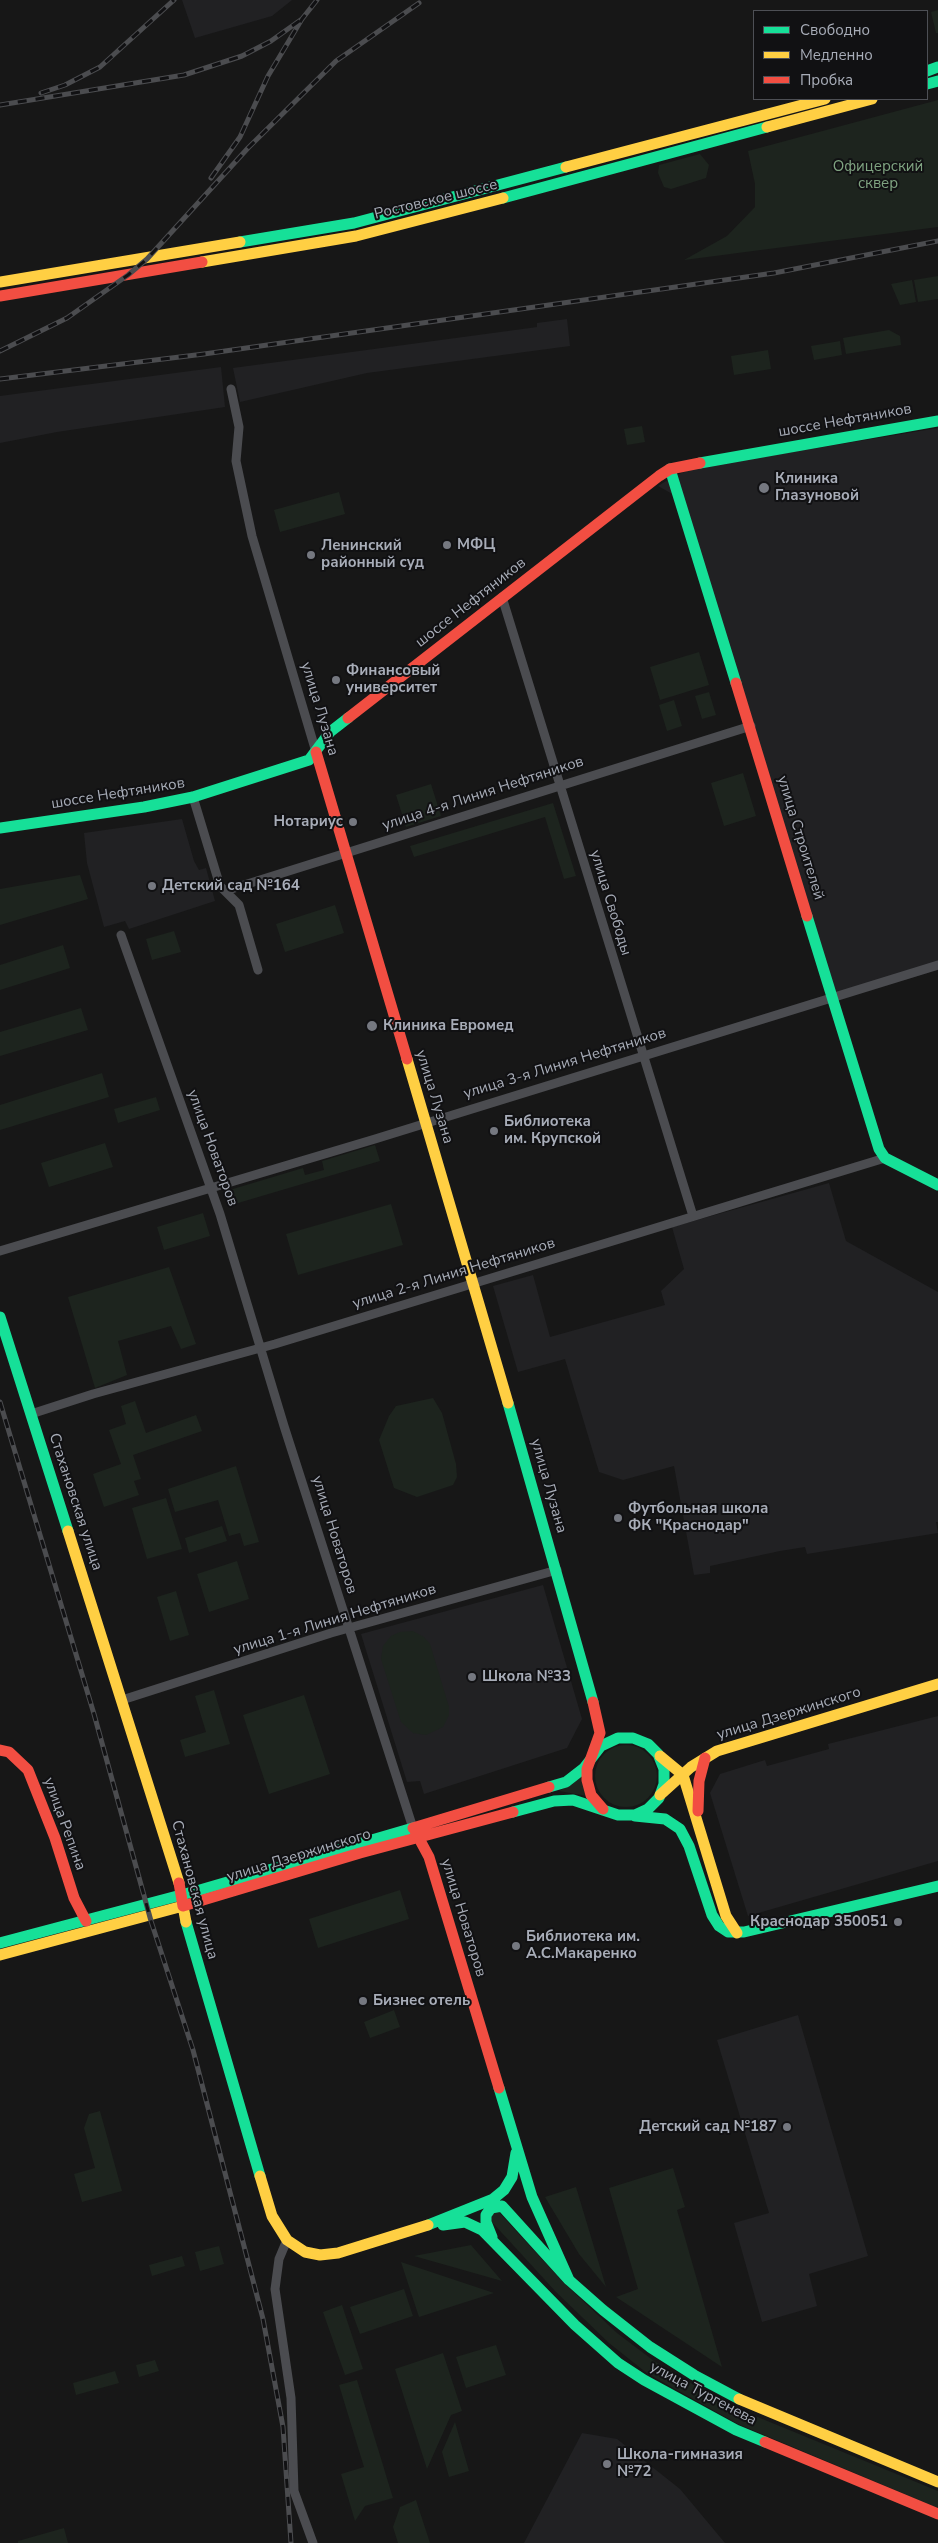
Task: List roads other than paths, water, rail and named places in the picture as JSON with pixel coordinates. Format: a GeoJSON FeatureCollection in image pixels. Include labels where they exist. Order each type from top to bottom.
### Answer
{"type":"FeatureCollection","features":[{"type":"Feature","properties":{"kind":"main road","name":"Ростовское шоссе"},"geometry":{"type":"LineString","coordinates":[[0,282],[354,223],[821,100]]}},
{"type":"Feature","properties":{"kind":"main road","name":"Ростовское шоссе"},"geometry":{"type":"LineString","coordinates":[[0,296],[356,236],[868,100]]}},
{"type":"Feature","properties":{"kind":"main road"},"geometry":{"type":"LineString","coordinates":[[477,191],[480,204]]}},
{"type":"Feature","properties":{"kind":"main road","name":"шоссе Нефтяников"},"geometry":{"type":"LineString","coordinates":[[0,828],[144,807],[193,797],[309,760],[330,732],[502,597],[670,469],[726,457],[938,421]]}},
{"type":"Feature","properties":{"kind":"main road","name":"улица Строителей"},"geometry":{"type":"LineString","coordinates":[[670,469],[751,726],[879,1149],[885,1158]]}},
{"type":"Feature","properties":{"kind":"main road","name":"улица Лузана"},"geometry":{"type":"LineString","coordinates":[[316,752],[557,1570],[597,1714],[600,1733],[592,1756]]}},
{"type":"Feature","properties":{"kind":"main road"},"geometry":{"type":"LineString","coordinates":[[885,1158],[938,1185]]}},
{"type":"Feature","properties":{"kind":"main road","name":"Стахановская улица"},"geometry":{"type":"LineString","coordinates":[[0,1317],[178,1879],[187,1928],[272,2216],[287,2240],[305,2252],[329,2254],[418,2229],[493,2199],[504,2190],[512,2177],[516,2158],[515,2145]]}},
{"type":"Feature","properties":{"kind":"main road","name":"улица Дзержинского"},"geometry":{"type":"LineString","coordinates":[[0,1943],[86,1921],[182,1901],[554,1801],[573,1800],[630,1816],[648,1809],[682,1775],[705,1758],[722,1749],[938,1684]]}},
{"type":"Feature","properties":{"kind":"main road","name":"улица Дзержинского"},"geometry":{"type":"LineString","coordinates":[[0,1955],[182,1901],[412,1828],[550,1788],[566,1782],[604,1744],[622,1737],[641,1740],[682,1775]]}},
{"type":"Feature","properties":{"kind":"main road","name":"улица Репина"},"geometry":{"type":"LineString","coordinates":[[0,1750],[9,1752],[28,1770],[55,1838],[74,1898],[86,1921]]}},
{"type":"Feature","properties":{"kind":"main road"},"geometry":{"type":"LineString","coordinates":[[658,1754],[665,1776],[660,1795]]}},
{"type":"Feature","properties":{"kind":"main road"},"geometry":{"type":"LineString","coordinates":[[592,1756],[587,1772],[588,1788],[596,1801],[607,1811]]}},
{"type":"Feature","properties":{"kind":"main road"},"geometry":{"type":"LineString","coordinates":[[698,1823],[699,1781],[705,1758]]}},
{"type":"Feature","properties":{"kind":"main road"},"geometry":{"type":"LineString","coordinates":[[682,1775],[726,1916],[737,1933]]}},
{"type":"Feature","properties":{"kind":"main road"},"geometry":{"type":"LineString","coordinates":[[630,1816],[665,1819],[680,1829],[689,1846],[715,1922],[722,1929],[737,1933],[938,1886]]}},
{"type":"Feature","properties":{"kind":"main road","name":"улица Новаторов"},"geometry":{"type":"LineString","coordinates":[[412,1828],[421,1838],[450,1925],[515,2145]]}},
{"type":"Feature","properties":{"kind":"main road","name":"улица Тургенева"},"geometry":{"type":"LineString","coordinates":[[515,2145],[547,2235],[569,2280]]}},
{"type":"Feature","properties":{"kind":"main road","name":"улица Тургенева"},"geometry":{"type":"LineString","coordinates":[[938,2482],[746,2403],[714,2387],[650,2347],[569,2280],[502,2206],[491,2208],[486,2215],[486,2222],[494,2240],[575,2325],[618,2363],[644,2380],[762,2442],[938,2514]]}},
{"type":"Feature","properties":{"kind":"main road"},"geometry":{"type":"LineString","coordinates":[[418,2229],[465,2222],[482,2230],[494,2240]]}},
{"type":"Feature","properties":{"kind":"street","name":"улица Лузана"},"geometry":{"type":"LineString","coordinates":[[231,389],[239,427],[236,461],[252,536],[316,752]]}},
{"type":"Feature","properties":{"kind":"street","name":"улица Свободы"},"geometry":{"type":"LineString","coordinates":[[502,597],[693,1216]]}},
{"type":"Feature","properties":{"kind":"street","name":"улица 4-я Линия Нефтяников"},"geometry":{"type":"LineString","coordinates":[[225,891],[560,784],[751,726]]}},
{"type":"Feature","properties":{"kind":"street"},"geometry":{"type":"LineString","coordinates":[[193,797],[220,886],[238,906],[258,970]]}},
{"type":"Feature","properties":{"kind":"street","name":"улица Новаторов"},"geometry":{"type":"LineString","coordinates":[[121,934],[211,1187],[348,1629],[412,1828]]}},
{"type":"Feature","properties":{"kind":"street","name":"улица 3-я Линия Нефтяников"},"geometry":{"type":"LineString","coordinates":[[0,1251],[938,965]]}},
{"type":"Feature","properties":{"kind":"street","name":"улица 2-я Линия Нефтяников"},"geometry":{"type":"LineString","coordinates":[[31,1414],[93,1394],[260,1348],[885,1158]]}},
{"type":"Feature","properties":{"kind":"street","name":"улица 1-я Линия Нефтяников"},"geometry":{"type":"LineString","coordinates":[[122,1700],[348,1629],[557,1570]]}},
{"type":"Feature","properties":{"kind":"street"},"geometry":{"type":"LineString","coordinates":[[287,2240],[279,2259],[275,2289],[291,2398],[294,2490],[313,2543]]}},
{"type":"Feature","properties":{"kind":"railway"},"geometry":{"type":"LineString","coordinates":[[41,93],[65,85],[100,67],[174,0]]}},
{"type":"Feature","properties":{"kind":"railway"},"geometry":{"type":"LineString","coordinates":[[211,178],[240,137],[268,76],[302,19],[317,0]]}},
{"type":"Feature","properties":{"kind":"railway"},"geometry":{"type":"LineString","coordinates":[[0,351],[67,318],[128,275],[147,259],[248,148],[336,61],[419,3]]}},
{"type":"Feature","properties":{"kind":"railway"},"geometry":{"type":"LineString","coordinates":[[0,105],[184,75],[242,56],[271,41],[302,19]]}},
{"type":"Feature","properties":{"kind":"railway"},"geometry":{"type":"LineString","coordinates":[[0,379],[204,354],[774,273],[938,241]]}},
{"type":"Feature","properties":{"kind":"railway"},"geometry":{"type":"LineString","coordinates":[[0,1402],[94,1714],[151,1921],[193,2050],[263,2319],[283,2427],[291,2543]]}},
{"type":"Feature","properties":{"kind":"place","name":"Клиника Глазуновой"},"geometry":{"type":"Point","coordinates":[764,488]}},
{"type":"Feature","properties":{"kind":"place","name":"МФЦ"},"geometry":{"type":"Point","coordinates":[447,545]}},
{"type":"Feature","properties":{"kind":"place","name":"Ленинский районный суд"},"geometry":{"type":"Point","coordinates":[311,555]}},
{"type":"Feature","properties":{"kind":"place","name":"Финансовый университет"},"geometry":{"type":"Point","coordinates":[336,680]}},
{"type":"Feature","properties":{"kind":"place","name":"Нотариус"},"geometry":{"type":"Point","coordinates":[353,822]}},
{"type":"Feature","properties":{"kind":"place","name":"Детский сад №164"},"geometry":{"type":"Point","coordinates":[152,886]}},
{"type":"Feature","properties":{"kind":"place","name":"Клиника Евромед"},"geometry":{"type":"Point","coordinates":[372,1026]}},
{"type":"Feature","properties":{"kind":"place","name":"Библиотека им. Крупской"},"geometry":{"type":"Point","coordinates":[494,1131]}},
{"type":"Feature","properties":{"kind":"place","name":"Футбольная школа ФК \"Краснодар\""},"geometry":{"type":"Point","coordinates":[618,1518]}},
{"type":"Feature","properties":{"kind":"place","name":"Школа №33"},"geometry":{"type":"Point","coordinates":[472,1677]}},
{"type":"Feature","properties":{"kind":"place","name":"Краснодар 350051"},"geometry":{"type":"Point","coordinates":[898,1922]}},
{"type":"Feature","properties":{"kind":"place","name":"Библиотека им. А.С.Макаренко"},"geometry":{"type":"Point","coordinates":[516,1946]}},
{"type":"Feature","properties":{"kind":"place","name":"Бизнес отель"},"geometry":{"type":"Point","coordinates":[363,2001]}},
{"type":"Feature","properties":{"kind":"place","name":"Детский сад №187"},"geometry":{"type":"Point","coordinates":[787,2127]}},
{"type":"Feature","properties":{"kind":"place","name":"Школа-гимназия №72"},"geometry":{"type":"Point","coordinates":[607,2464]}},
{"type":"Feature","properties":{"kind":"park label","name":"Офицерский сквер"},"geometry":{"type":"Point","coordinates":[878,176]}}]}
